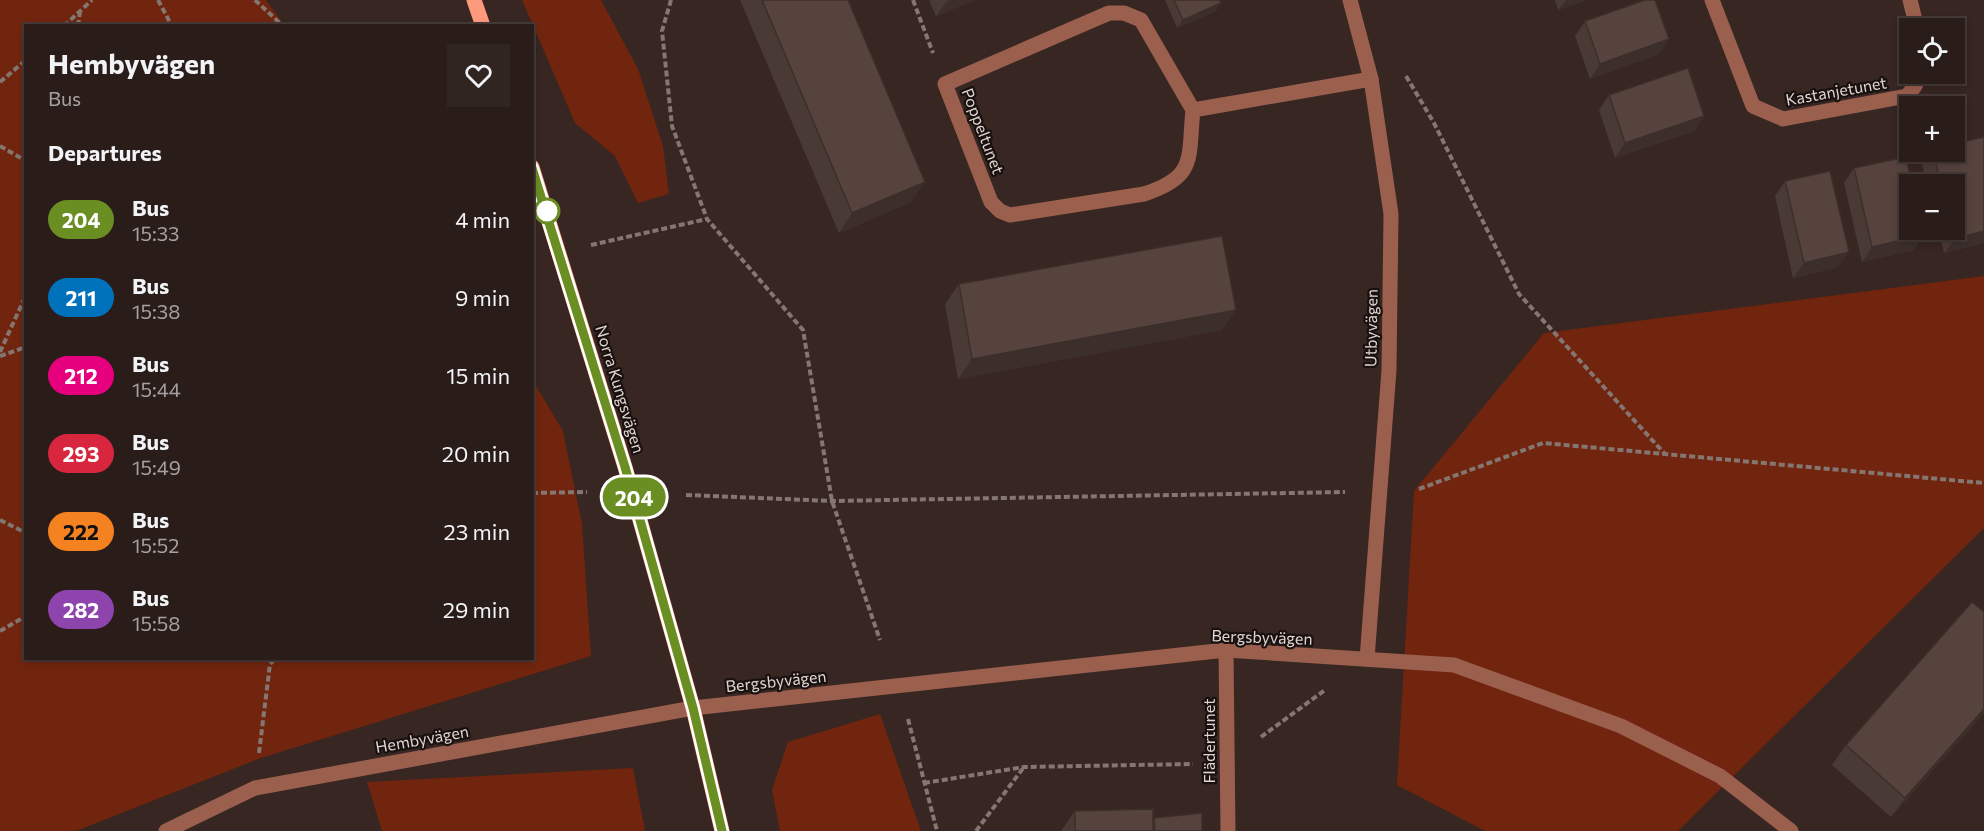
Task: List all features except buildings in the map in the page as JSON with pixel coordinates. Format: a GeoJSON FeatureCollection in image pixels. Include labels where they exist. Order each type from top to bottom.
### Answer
{"type":"FeatureCollection","features":[{"type":"Feature","properties":{"kind":"main road"},"geometry":{"type":"LineString","coordinates":[[474,0],[482,24]]}},
{"type":"Feature","properties":{"kind":"main road","name":"Norra Kungsvägen"},"geometry":{"type":"LineString","coordinates":[[534,174],[625,467],[693,708],[722,831]]}},
{"type":"Feature","properties":{"kind":"street","name":"Utbyvägen"},"geometry":{"type":"LineString","coordinates":[[1350,0],[1371,79],[1391,214],[1389,370],[1366,659]]}},
{"type":"Feature","properties":{"kind":"street","name":"Kastanjetunet"},"geometry":{"type":"LineString","coordinates":[[1712,0],[1753,106],[1774,117],[1783,119],[1907,96],[1916,84]]}},
{"type":"Feature","properties":{"kind":"street"},"geometry":{"type":"LineString","coordinates":[[1910,0],[1914,18]]}},
{"type":"Feature","properties":{"kind":"street","name":"Poppeltunet"},"geometry":{"type":"LineString","coordinates":[[1109,13],[1124,13],[1141,20],[1193,110],[1187,166],[1179,177],[1164,188],[1144,194],[1010,215],[1000,212],[991,202],[945,84],[1109,13]]}},
{"type":"Feature","properties":{"kind":"street"},"geometry":{"type":"LineString","coordinates":[[1193,110],[1371,79]]}},
{"type":"Feature","properties":{"kind":"street","name":"Bergsbyvägen"},"geometry":{"type":"LineString","coordinates":[[693,708],[1226,650],[1454,665],[1621,726],[1720,776],[1791,831]]}},
{"type":"Feature","properties":{"kind":"street","name":"Flädertunet"},"geometry":{"type":"LineString","coordinates":[[1226,650],[1228,831]]}},
{"type":"Feature","properties":{"kind":"street","name":"Hembyvägen"},"geometry":{"type":"LineString","coordinates":[[166,831],[255,788],[693,708]]}},
{"type":"Feature","properties":{"kind":"path"},"geometry":{"type":"LineString","coordinates":[[66,24],[92,0]]}},
{"type":"Feature","properties":{"kind":"path"},"geometry":{"type":"LineString","coordinates":[[158,0],[171,24]]}},
{"type":"Feature","properties":{"kind":"path"},"geometry":{"type":"LineString","coordinates":[[255,0],[281,24]]}},
{"type":"Feature","properties":{"kind":"path"},"geometry":{"type":"LineString","coordinates":[[671,0],[662,31],[672,126],[707,219],[803,330],[832,501],[880,640]]}},
{"type":"Feature","properties":{"kind":"path"},"geometry":{"type":"LineString","coordinates":[[913,0],[945,84]]}},
{"type":"Feature","properties":{"kind":"path"},"geometry":{"type":"LineString","coordinates":[[78,24],[80,11]]}},
{"type":"Feature","properties":{"kind":"path"},"geometry":{"type":"LineString","coordinates":[[0,82],[24,62]]}},
{"type":"Feature","properties":{"kind":"path"},"geometry":{"type":"LineString","coordinates":[[1371,79],[1406,75],[1434,123],[1519,294],[1665,453]]}},
{"type":"Feature","properties":{"kind":"path"},"geometry":{"type":"LineString","coordinates":[[0,146],[24,160]]}},
{"type":"Feature","properties":{"kind":"path"},"geometry":{"type":"LineString","coordinates":[[560,253],[620,237],[707,219]]}},
{"type":"Feature","properties":{"kind":"path"},"geometry":{"type":"LineString","coordinates":[[0,354],[24,300]]}},
{"type":"Feature","properties":{"kind":"path"},"geometry":{"type":"LineString","coordinates":[[0,354],[24,348]]}},
{"type":"Feature","properties":{"kind":"path"},"geometry":{"type":"LineString","coordinates":[[1419,489],[1543,444],[1984,483]]}},
{"type":"Feature","properties":{"kind":"path"},"geometry":{"type":"LineString","coordinates":[[534,494],[587,492]]}},
{"type":"Feature","properties":{"kind":"path"},"geometry":{"type":"LineString","coordinates":[[686,495],[832,501],[1346,492]]}},
{"type":"Feature","properties":{"kind":"path"},"geometry":{"type":"LineString","coordinates":[[0,520],[24,532]]}},
{"type":"Feature","properties":{"kind":"path"},"geometry":{"type":"LineString","coordinates":[[0,631],[24,617]]}},
{"type":"Feature","properties":{"kind":"path"},"geometry":{"type":"LineString","coordinates":[[924,783],[1024,767],[1226,763],[1366,659]]}},
{"type":"Feature","properties":{"kind":"path"},"geometry":{"type":"LineString","coordinates":[[255,788],[270,664],[274,660]]}},
{"type":"Feature","properties":{"kind":"path"},"geometry":{"type":"LineString","coordinates":[[905,710],[937,831]]}},
{"type":"Feature","properties":{"kind":"path"},"geometry":{"type":"LineString","coordinates":[[976,831],[1024,767]]}},
{"type":"Feature","properties":{"kind":"shaded area"},"geometry":{"type":"Polygon","coordinates":[[[0,0],[266,0],[283,24],[24,24],[24,660],[534,660],[534,383],[563,431],[582,524],[591,656],[261,758],[76,831],[0,831],[0,0]]]}},
{"type":"Feature","properties":{"kind":"shaded area"},"geometry":{"type":"Polygon","coordinates":[[[522,0],[601,0],[638,69],[663,146],[669,194],[638,203],[615,156],[575,123],[522,0]]]}},
{"type":"Feature","properties":{"kind":"shaded area"},"geometry":{"type":"Polygon","coordinates":[[[1984,276],[1984,528],[1678,831],[1485,831],[1397,785],[1414,491],[1544,333],[1984,276]]]}},
{"type":"Feature","properties":{"kind":"shaded area"},"geometry":{"type":"Polygon","coordinates":[[[880,714],[921,831],[780,831],[772,790],[788,742],[880,714]]]}},
{"type":"Feature","properties":{"kind":"shaded area"},"geometry":{"type":"Polygon","coordinates":[[[633,768],[645,831],[382,831],[367,782],[633,768]]]}},
{"type":"Feature","properties":{"kind":"bus line","name":"204"},"geometry":{"type":"LineString","coordinates":[[534,174],[625,467],[693,708],[722,831]]}}]}
